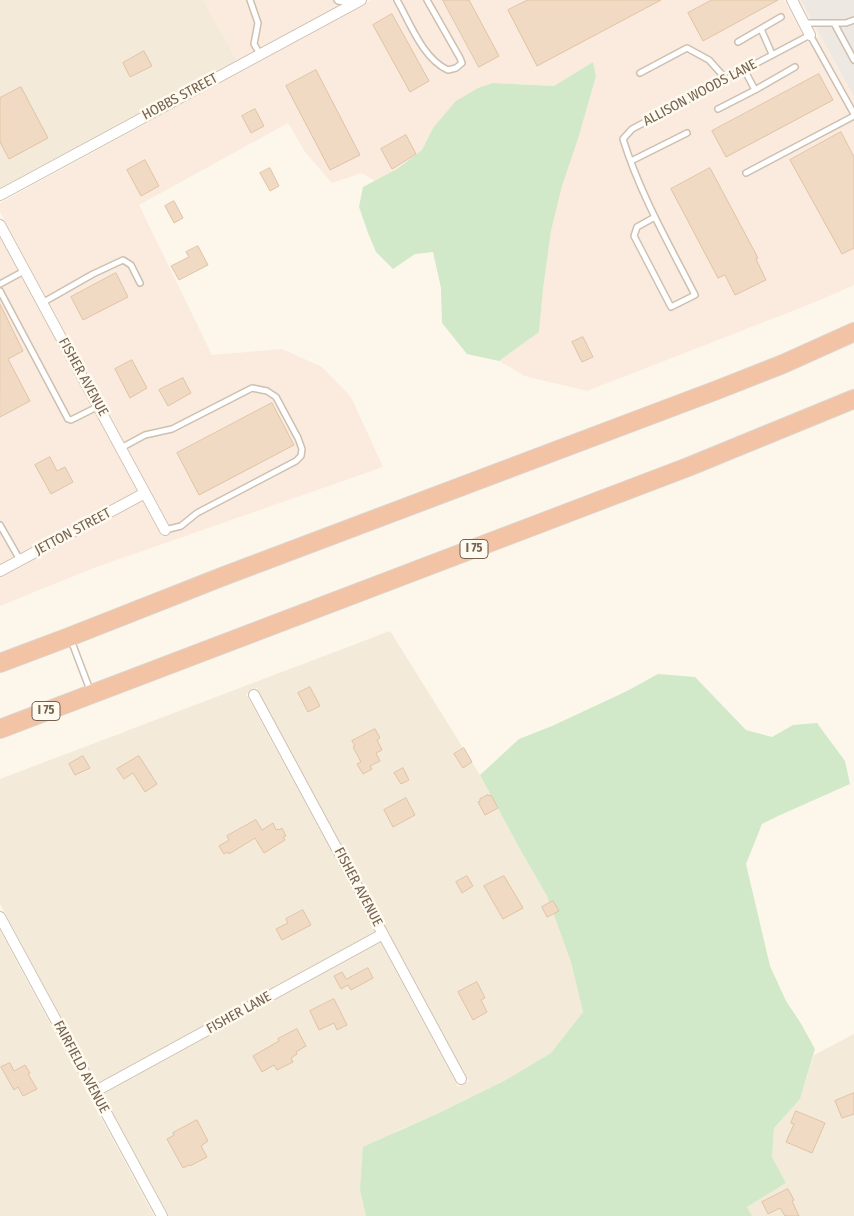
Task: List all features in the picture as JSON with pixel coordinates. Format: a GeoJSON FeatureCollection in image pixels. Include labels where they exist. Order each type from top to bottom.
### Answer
{"type":"FeatureCollection","features":[{"type":"Feature","properties":{"kind":"highway"},"geometry":{"type":"LineString","coordinates":[[0,663],[224,576],[717,390],[783,364],[854,332]]}},
{"type":"Feature","properties":{"kind":"highway","name":"I 75"},"geometry":{"type":"LineString","coordinates":[[0,728],[688,467],[854,400]]}},
{"type":"Feature","properties":{"kind":"street"},"geometry":{"type":"LineString","coordinates":[[792,0],[810,35]]}},
{"type":"Feature","properties":{"kind":"street","name":"HOBBS STREET"},"geometry":{"type":"LineString","coordinates":[[0,195],[357,1]]}},
{"type":"Feature","properties":{"kind":"street","name":"FISHER AVENUE"},"geometry":{"type":"LineString","coordinates":[[0,225],[165,530]]}},
{"type":"Feature","properties":{"kind":"street","name":"JETTON STREET"},"geometry":{"type":"LineString","coordinates":[[0,571],[145,493]]}},
{"type":"Feature","properties":{"kind":"street","name":"FISHER AVENUE"},"geometry":{"type":"LineString","coordinates":[[254,695],[461,1079]]}},
{"type":"Feature","properties":{"kind":"street","name":"FAIRFIELD AVENUE"},"geometry":{"type":"LineString","coordinates":[[0,917],[162,1216]]}},
{"type":"Feature","properties":{"kind":"street","name":"FISHER LANE"},"geometry":{"type":"LineString","coordinates":[[94,1092],[383,934]]}},
{"type":"Feature","properties":{"kind":"lane"},"geometry":{"type":"LineString","coordinates":[[250,0],[258,23],[254,44],[260,54]]}},
{"type":"Feature","properties":{"kind":"lane"},"geometry":{"type":"LineString","coordinates":[[338,0],[357,1]]}},
{"type":"Feature","properties":{"kind":"lane"},"geometry":{"type":"LineString","coordinates":[[397,0],[421,45],[432,59],[442,68],[448,70],[456,68],[462,63],[460,58],[428,0]]}},
{"type":"Feature","properties":{"kind":"lane"},"geometry":{"type":"LineString","coordinates":[[738,42],[781,17]]}},
{"type":"Feature","properties":{"kind":"lane"},"geometry":{"type":"LineString","coordinates":[[804,23],[846,23],[854,20]]}},
{"type":"Feature","properties":{"kind":"lane"},"geometry":{"type":"LineString","coordinates":[[834,23],[854,60]]}},
{"type":"Feature","properties":{"kind":"lane"},"geometry":{"type":"LineString","coordinates":[[760,29],[772,54]]}},
{"type":"Feature","properties":{"kind":"lane"},"geometry":{"type":"LineString","coordinates":[[746,173],[854,115],[810,35]]}},
{"type":"Feature","properties":{"kind":"lane","name":"ALLISON WOODS LANE"},"geometry":{"type":"LineString","coordinates":[[655,216],[637,227],[634,236],[671,307],[695,294],[655,216],[646,200],[623,139],[632,129],[810,35]]}},
{"type":"Feature","properties":{"kind":"lane"},"geometry":{"type":"LineString","coordinates":[[640,73],[687,48],[709,60],[726,79]]}},
{"type":"Feature","properties":{"kind":"lane"},"geometry":{"type":"LineString","coordinates":[[718,109],[795,67]]}},
{"type":"Feature","properties":{"kind":"lane"},"geometry":{"type":"LineString","coordinates":[[744,69],[755,90]]}},
{"type":"Feature","properties":{"kind":"lane"},"geometry":{"type":"LineString","coordinates":[[630,161],[687,133]]}},
{"type":"Feature","properties":{"kind":"lane"},"geometry":{"type":"LineString","coordinates":[[42,303],[93,274],[123,260],[131,265],[140,283]]}},
{"type":"Feature","properties":{"kind":"lane"},"geometry":{"type":"LineString","coordinates":[[0,284],[25,270]]}},
{"type":"Feature","properties":{"kind":"lane"},"geometry":{"type":"LineString","coordinates":[[0,291],[68,419],[71,420],[99,406]]}},
{"type":"Feature","properties":{"kind":"lane"},"geometry":{"type":"LineString","coordinates":[[121,448],[144,436],[172,429],[252,388],[267,391],[276,398],[298,438],[302,449],[301,456],[296,461],[197,513],[182,526],[165,530]]}},
{"type":"Feature","properties":{"kind":"lane"},"geometry":{"type":"LineString","coordinates":[[0,525],[20,560]]}},
{"type":"Feature","properties":{"kind":"lane"},"geometry":{"type":"LineString","coordinates":[[70,637],[91,694]]}},
{"type":"Feature","properties":{"kind":"shaded area"},"geometry":{"type":"Polygon","coordinates":[[[0,0],[203,0],[237,60],[0,188],[0,0]]]}},
{"type":"Feature","properties":{"kind":"shaded area"},"geometry":{"type":"Polygon","coordinates":[[[203,0],[348,0],[237,60],[203,0]]]}},
{"type":"Feature","properties":{"kind":"shaded area"},"geometry":{"type":"Polygon","coordinates":[[[372,0],[784,0],[807,42],[818,36],[799,0],[801,0],[854,97],[854,285],[818,301],[587,391],[525,376],[499,361],[539,332],[551,231],[562,186],[596,76],[593,62],[554,86],[493,83],[433,128],[422,150],[397,169],[375,181],[362,173],[332,183],[305,152],[288,123],[139,205],[212,355],[282,349],[322,367],[351,397],[383,467],[91,569],[0,606],[0,577],[142,501],[162,537],[173,532],[0,212],[0,203],[372,0]]]}},
{"type":"Feature","properties":{"kind":"shaded area"},"geometry":{"type":"Polygon","coordinates":[[[801,0],[854,0],[854,97],[801,0]]]}},
{"type":"Feature","properties":{"kind":"shaded area"},"geometry":{"type":"Polygon","coordinates":[[[0,238],[137,491],[0,565],[0,238]]]}},
{"type":"Feature","properties":{"kind":"shaded area"},"geometry":{"type":"Polygon","coordinates":[[[390,631],[480,775],[547,896],[571,962],[583,1012],[551,1053],[504,1081],[395,1132],[360,1190],[366,1216],[169,1216],[102,1094],[380,942],[458,1087],[469,1081],[257,688],[246,694],[375,932],[97,1084],[0,904],[0,779],[390,631]]]}},
{"type":"Feature","properties":{"kind":"shaded area"},"geometry":{"type":"Polygon","coordinates":[[[0,931],[86,1090],[154,1216],[0,1216],[0,931]]]}},
{"type":"Feature","properties":{"kind":"shaded area"},"geometry":{"type":"Polygon","coordinates":[[[854,1034],[854,1216],[752,1216],[747,1207],[786,1183],[772,1157],[774,1128],[800,1099],[814,1055],[854,1034]]]}},
{"type":"Feature","properties":{"kind":"green space"},"geometry":{"type":"Polygon","coordinates":[[[593,62],[596,76],[562,186],[551,231],[539,332],[499,361],[467,354],[442,323],[441,288],[433,252],[415,254],[393,269],[376,252],[368,233],[359,207],[363,187],[397,169],[422,150],[433,128],[456,101],[478,88],[493,83],[554,86],[593,62]]]}},
{"type":"Feature","properties":{"kind":"green space"},"geometry":{"type":"Polygon","coordinates":[[[658,674],[695,677],[746,730],[772,737],[793,725],[817,723],[845,761],[850,784],[762,824],[746,864],[770,966],[786,1001],[815,1049],[800,1099],[774,1128],[772,1157],[786,1183],[747,1207],[752,1216],[366,1216],[360,1190],[363,1147],[504,1081],[551,1053],[583,1012],[571,962],[547,896],[480,775],[519,739],[552,726],[627,691],[658,674]]]}},
{"type":"Feature","properties":{"kind":"building"},"geometry":{"type":"Polygon","coordinates":[[[443,0],[469,0],[499,56],[479,67],[443,0]]]}},
{"type":"Feature","properties":{"kind":"building"},"geometry":{"type":"Polygon","coordinates":[[[528,0],[661,0],[537,66],[508,10],[528,0]]]}},
{"type":"Feature","properties":{"kind":"building"},"geometry":{"type":"Polygon","coordinates":[[[712,0],[778,0],[703,41],[688,13],[712,0]]]}},
{"type":"Feature","properties":{"kind":"building"},"geometry":{"type":"Polygon","coordinates":[[[392,14],[429,81],[410,92],[373,25],[392,14]]]}},
{"type":"Feature","properties":{"kind":"building"},"geometry":{"type":"Polygon","coordinates":[[[144,51],[152,66],[130,77],[123,63],[144,51]]]}},
{"type":"Feature","properties":{"kind":"building"},"geometry":{"type":"Polygon","coordinates":[[[316,70],[360,155],[330,170],[286,86],[316,70]]]}},
{"type":"Feature","properties":{"kind":"building"},"geometry":{"type":"Polygon","coordinates":[[[819,74],[833,100],[726,157],[712,131],[819,74]]]}},
{"type":"Feature","properties":{"kind":"building"},"geometry":{"type":"Polygon","coordinates":[[[21,87],[48,138],[9,159],[0,142],[0,98],[21,87]]]}},
{"type":"Feature","properties":{"kind":"building"},"geometry":{"type":"Polygon","coordinates":[[[255,109],[264,126],[251,133],[242,116],[255,109]]]}},
{"type":"Feature","properties":{"kind":"building"},"geometry":{"type":"Polygon","coordinates":[[[841,132],[854,157],[854,248],[842,254],[790,160],[841,132]]]}},
{"type":"Feature","properties":{"kind":"building"},"geometry":{"type":"Polygon","coordinates":[[[406,135],[416,154],[392,169],[381,149],[406,135]]]}},
{"type":"Feature","properties":{"kind":"building"},"geometry":{"type":"Polygon","coordinates":[[[145,160],[159,186],[141,196],[127,170],[145,160]]]}},
{"type":"Feature","properties":{"kind":"building"},"geometry":{"type":"Polygon","coordinates":[[[270,168],[279,186],[270,191],[260,173],[270,168]]]}},
{"type":"Feature","properties":{"kind":"building"},"geometry":{"type":"Polygon","coordinates":[[[710,168],[758,258],[756,259],[766,280],[735,295],[725,275],[718,278],[671,189],[710,168]]]}},
{"type":"Feature","properties":{"kind":"building"},"geometry":{"type":"Polygon","coordinates":[[[174,201],[183,218],[174,223],[165,206],[174,201]]]}},
{"type":"Feature","properties":{"kind":"building"},"geometry":{"type":"Polygon","coordinates":[[[198,246],[208,265],[179,280],[171,266],[189,257],[186,252],[198,246]]]}},
{"type":"Feature","properties":{"kind":"building"},"geometry":{"type":"Polygon","coordinates":[[[116,273],[128,297],[83,320],[71,297],[116,273]]]}},
{"type":"Feature","properties":{"kind":"building"},"geometry":{"type":"Polygon","coordinates":[[[0,304],[23,351],[8,359],[30,401],[0,417],[0,304]]]}},
{"type":"Feature","properties":{"kind":"building"},"geometry":{"type":"Polygon","coordinates":[[[583,337],[593,357],[582,362],[572,342],[583,337]]]}},
{"type":"Feature","properties":{"kind":"building"},"geometry":{"type":"Polygon","coordinates":[[[132,360],[147,388],[130,398],[115,369],[132,360]]]}},
{"type":"Feature","properties":{"kind":"building"},"geometry":{"type":"Polygon","coordinates":[[[183,378],[191,393],[168,406],[159,390],[183,378]]]}},
{"type":"Feature","properties":{"kind":"building"},"geometry":{"type":"Polygon","coordinates":[[[272,403],[294,445],[199,495],[177,453],[272,403]]]}},
{"type":"Feature","properties":{"kind":"building"},"geometry":{"type":"Polygon","coordinates":[[[50,457],[57,471],[65,467],[73,482],[51,494],[35,465],[50,457]]]}},
{"type":"Feature","properties":{"kind":"building"},"geometry":{"type":"Polygon","coordinates":[[[310,687],[320,706],[308,712],[298,693],[310,687]]]}},
{"type":"Feature","properties":{"kind":"building"},"geometry":{"type":"Polygon","coordinates":[[[375,729],[380,738],[377,740],[382,750],[376,753],[380,761],[370,766],[372,769],[363,774],[357,764],[361,762],[352,741],[375,729]]]}},
{"type":"Feature","properties":{"kind":"building"},"geometry":{"type":"Polygon","coordinates":[[[464,748],[472,762],[463,768],[454,754],[464,748]]]}},
{"type":"Feature","properties":{"kind":"building"},"geometry":{"type":"Polygon","coordinates":[[[83,756],[90,768],[75,775],[69,764],[83,756]]]}},
{"type":"Feature","properties":{"kind":"building"},"geometry":{"type":"Polygon","coordinates":[[[139,756],[157,784],[145,792],[133,773],[124,779],[117,769],[139,756]]]}},
{"type":"Feature","properties":{"kind":"building"},"geometry":{"type":"Polygon","coordinates":[[[403,768],[409,780],[401,784],[394,773],[403,768]]]}},
{"type":"Feature","properties":{"kind":"building"},"geometry":{"type":"Polygon","coordinates":[[[491,795],[498,808],[485,815],[478,802],[491,795]]]}},
{"type":"Feature","properties":{"kind":"building"},"geometry":{"type":"Polygon","coordinates":[[[406,798],[415,815],[393,827],[384,810],[406,798]]]}},
{"type":"Feature","properties":{"kind":"building"},"geometry":{"type":"Polygon","coordinates":[[[256,820],[262,830],[273,823],[276,830],[282,828],[286,836],[283,837],[285,840],[264,853],[255,838],[229,854],[228,852],[224,854],[219,846],[229,840],[227,836],[256,820]]]}},
{"type":"Feature","properties":{"kind":"building"},"geometry":{"type":"Polygon","coordinates":[[[467,876],[473,886],[462,893],[456,882],[467,876]]]}},
{"type":"Feature","properties":{"kind":"building"},"geometry":{"type":"Polygon","coordinates":[[[504,876],[523,908],[503,919],[484,886],[504,876]]]}},
{"type":"Feature","properties":{"kind":"building"},"geometry":{"type":"Polygon","coordinates":[[[553,901],[559,911],[547,917],[542,907],[553,901]]]}},
{"type":"Feature","properties":{"kind":"building"},"geometry":{"type":"Polygon","coordinates":[[[303,910],[311,925],[282,940],[276,929],[288,923],[286,919],[303,910]]]}},
{"type":"Feature","properties":{"kind":"building"},"geometry":{"type":"Polygon","coordinates":[[[368,968],[373,978],[351,990],[348,985],[341,989],[334,976],[342,972],[346,979],[368,968]]]}},
{"type":"Feature","properties":{"kind":"building"},"geometry":{"type":"Polygon","coordinates":[[[477,982],[485,998],[481,1000],[487,1012],[473,1020],[458,992],[477,982]]]}},
{"type":"Feature","properties":{"kind":"building"},"geometry":{"type":"Polygon","coordinates":[[[334,999],[347,1025],[337,1030],[334,1023],[319,1030],[310,1011],[334,999]]]}},
{"type":"Feature","properties":{"kind":"building"},"geometry":{"type":"Polygon","coordinates":[[[297,1029],[306,1046],[296,1052],[297,1054],[291,1058],[293,1062],[277,1070],[274,1065],[262,1072],[253,1056],[297,1029]]]}},
{"type":"Feature","properties":{"kind":"building"},"geometry":{"type":"Polygon","coordinates":[[[10,1063],[14,1071],[25,1065],[37,1089],[23,1096],[18,1087],[14,1090],[1,1067],[10,1063]]]}},
{"type":"Feature","properties":{"kind":"building"},"geometry":{"type":"Polygon","coordinates":[[[854,1093],[854,1114],[842,1118],[835,1101],[854,1093]]]}},
{"type":"Feature","properties":{"kind":"building"},"geometry":{"type":"Polygon","coordinates":[[[796,1111],[825,1123],[812,1153],[786,1142],[794,1124],[791,1123],[796,1111]]]}},
{"type":"Feature","properties":{"kind":"building"},"geometry":{"type":"Polygon","coordinates":[[[197,1120],[208,1141],[201,1146],[207,1157],[183,1168],[167,1139],[174,1135],[173,1133],[197,1120]]]}},
{"type":"Feature","properties":{"kind":"building"},"geometry":{"type":"Polygon","coordinates":[[[788,1189],[799,1216],[785,1216],[780,1208],[768,1214],[762,1202],[788,1189]]]}}]}
